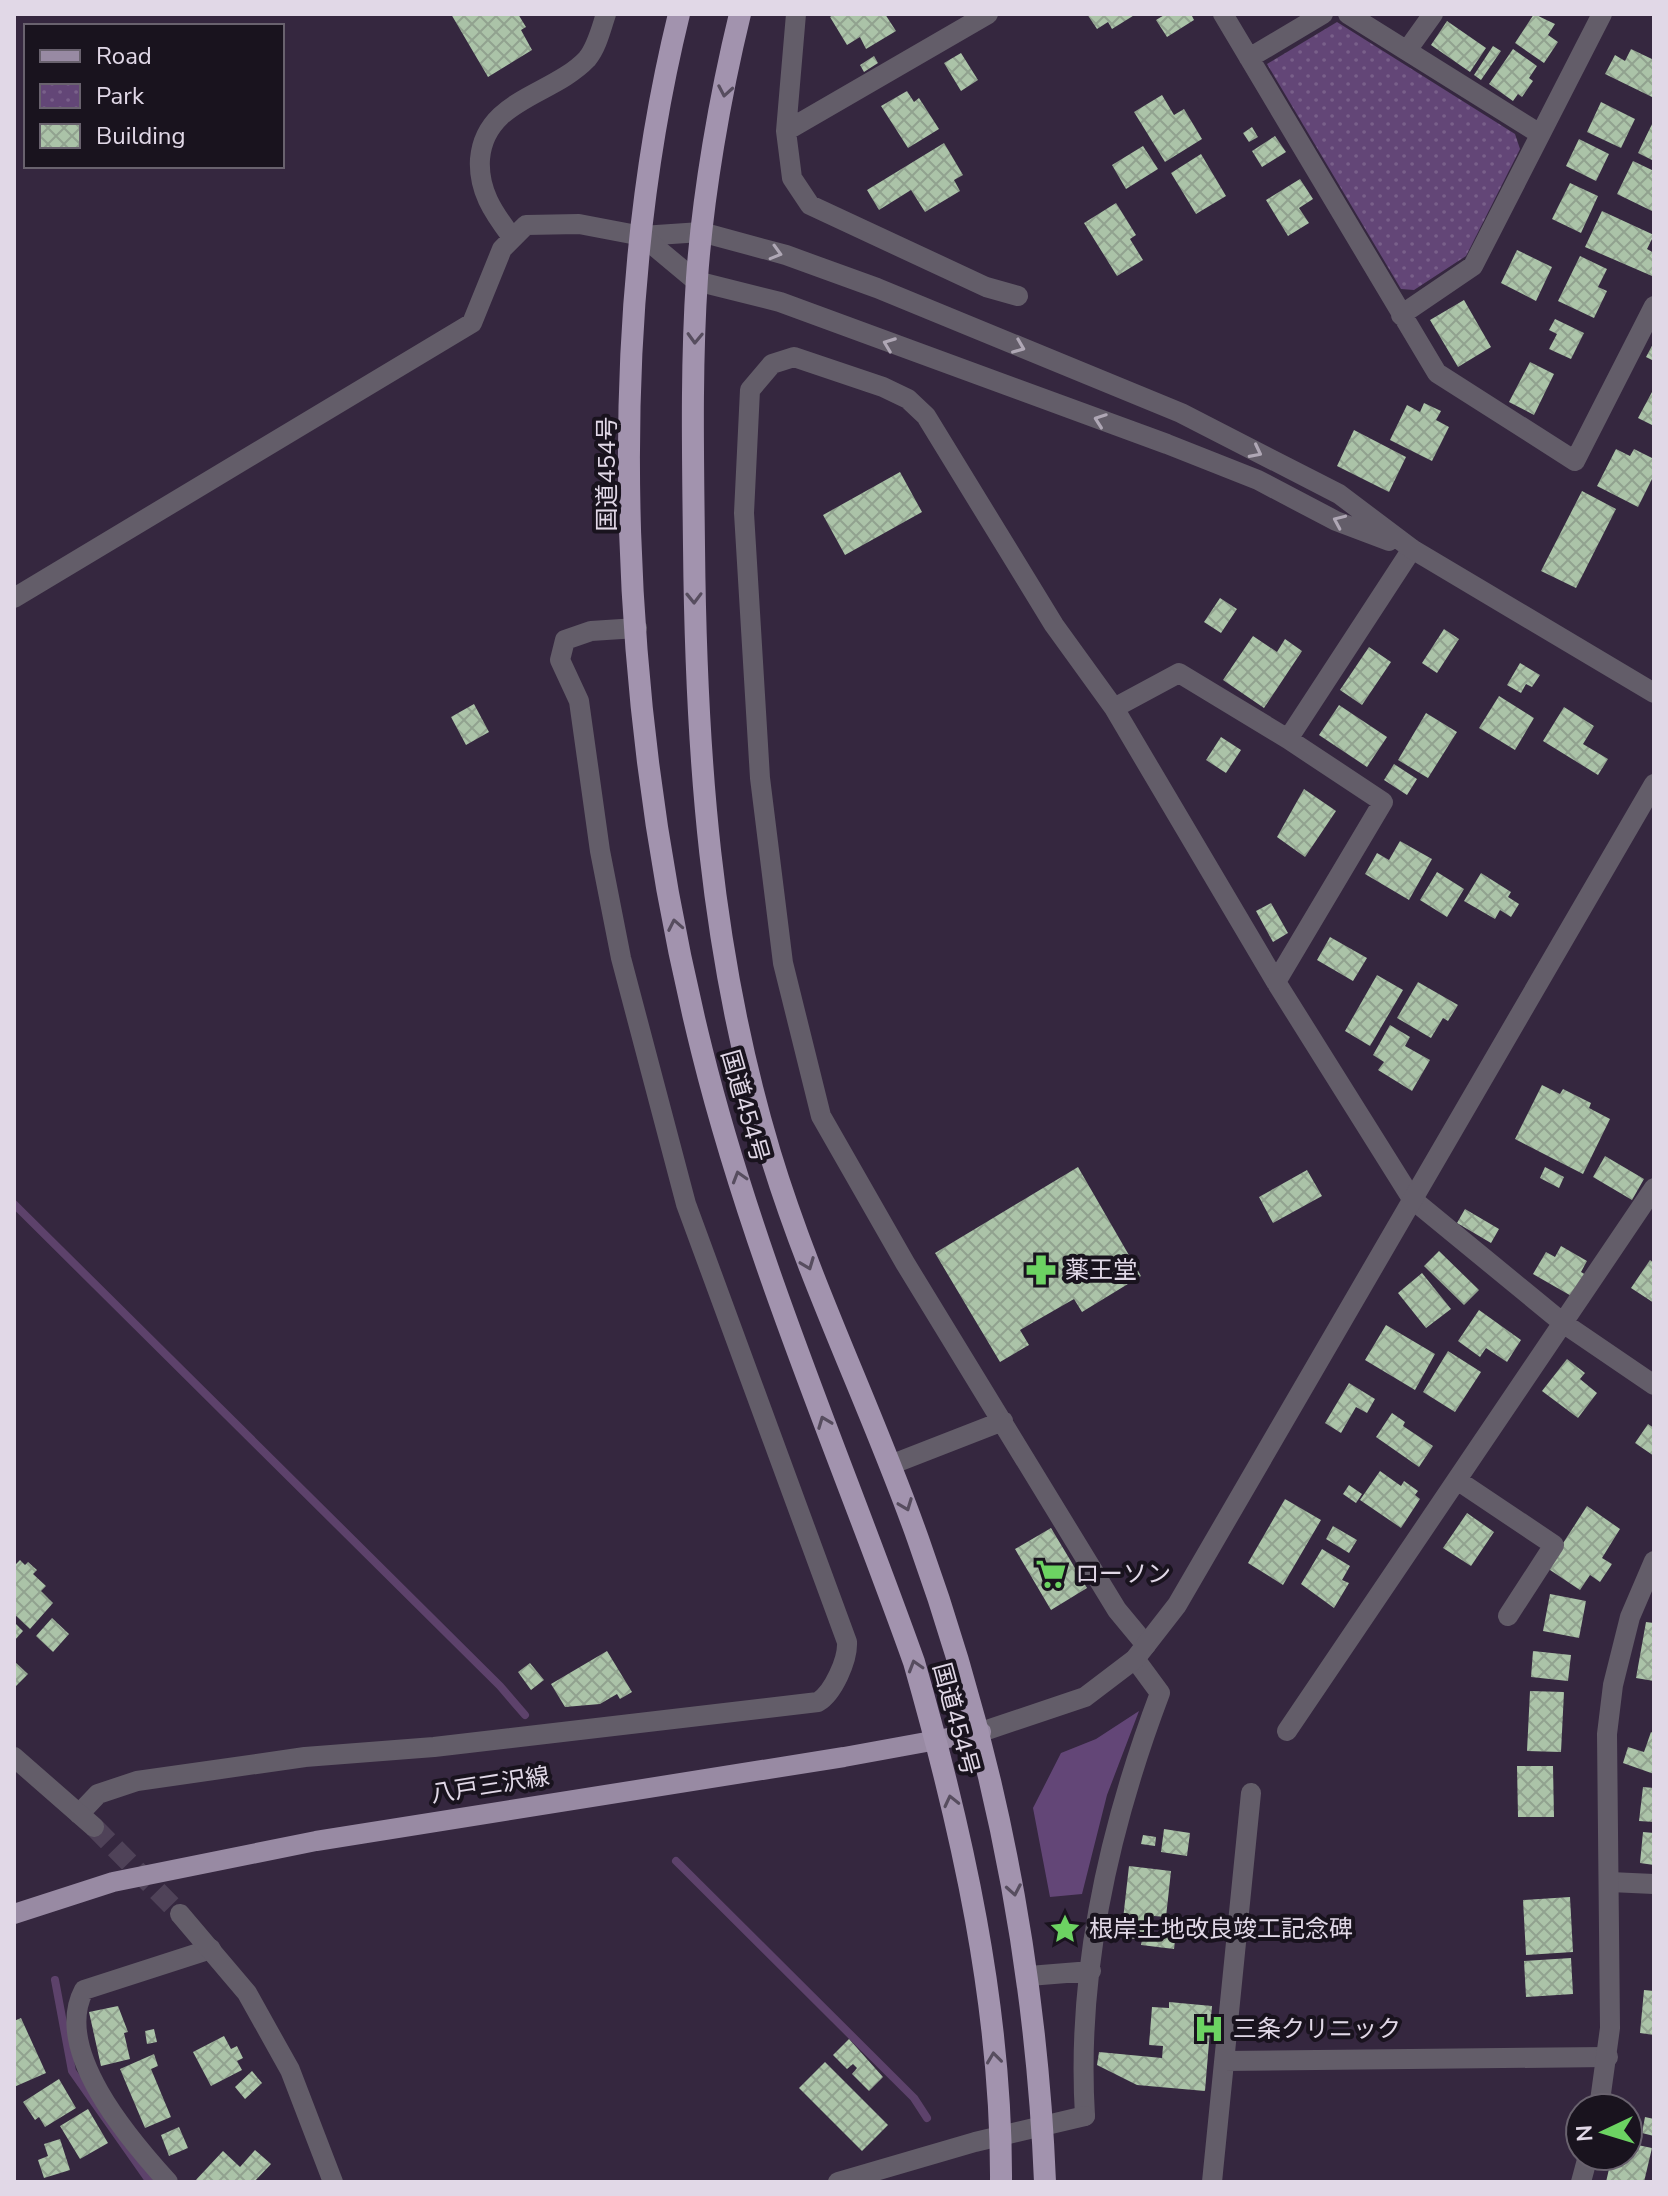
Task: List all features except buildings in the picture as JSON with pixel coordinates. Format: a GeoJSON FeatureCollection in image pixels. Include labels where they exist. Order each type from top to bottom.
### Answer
{"type":"FeatureCollection","features":[{"type":"Feature","properties":{"kind":"highway","name":"国道454号"},"geometry":{"type":"LineString","coordinates":[[679,14],[665,73],[642,236],[633,357],[630,481],[648,767],[674,922],[702,1053],[743,1190],[914,1662],[936,1741],[982,1960],[1001,2135],[1001,2182]]}},
{"type":"Feature","properties":{"kind":"highway","name":"国道454号"},"geometry":{"type":"LineString","coordinates":[[740,14],[701,232],[696,281],[695,624],[700,755],[714,904],[738,1039],[771,1155],[806,1258],[919,1539],[981,1732],[1002,1823],[1029,1976],[1045,2182]]}},
{"type":"Feature","properties":{"kind":"main road","name":"八戸三沢線"},"geometry":{"type":"LineString","coordinates":[[14,1914],[113,1882],[316,1841],[981,1732]]}},
{"type":"Feature","properties":{"kind":"street"},"geometry":{"type":"LineString","coordinates":[[511,236],[482,189],[480,154],[487,128],[498,116],[574,71],[590,56],[606,14]]}},
{"type":"Feature","properties":{"kind":"street"},"geometry":{"type":"LineString","coordinates":[[796,14],[786,131],[792,178],[810,205],[986,287],[1018,296]]}},
{"type":"Feature","properties":{"kind":"street"},"geometry":{"type":"LineString","coordinates":[[786,131],[988,14]]}},
{"type":"Feature","properties":{"kind":"street"},"geometry":{"type":"LineString","coordinates":[[1223,14],[1437,373],[1575,461],[1654,306]]}},
{"type":"Feature","properties":{"kind":"street"},"geometry":{"type":"LineString","coordinates":[[1249,58],[1323,14]]}},
{"type":"Feature","properties":{"kind":"street"},"geometry":{"type":"LineString","coordinates":[[1348,14],[1540,134]]}},
{"type":"Feature","properties":{"kind":"street"},"geometry":{"type":"LineString","coordinates":[[1408,49],[1433,14]]}},
{"type":"Feature","properties":{"kind":"street"},"geometry":{"type":"LineString","coordinates":[[1401,315],[1473,266],[1602,14]]}},
{"type":"Feature","properties":{"kind":"street"},"geometry":{"type":"LineString","coordinates":[[14,598],[472,323],[502,249],[511,236],[526,225],[547,222],[579,224],[642,236],[701,232],[786,255],[877,288],[1181,413],[1339,494],[1412,549],[1654,693]]}},
{"type":"Feature","properties":{"kind":"street"},"geometry":{"type":"LineString","coordinates":[[642,236],[696,281],[780,302],[1167,444],[1258,480],[1336,521],[1412,549]]}},
{"type":"Feature","properties":{"kind":"street"},"geometry":{"type":"LineString","coordinates":[[838,2182],[1001,2135],[1085,2116],[1081,2056],[1097,1905],[1117,1818],[1160,1693],[1117,1610],[821,1116],[783,963],[760,778],[744,513],[750,390],[772,364],[794,357],[908,399],[926,416],[1054,625],[1114,708],[1276,982],[1412,1199],[1563,1323],[1654,1385]]}},
{"type":"Feature","properties":{"kind":"street"},"geometry":{"type":"LineString","coordinates":[[1288,739],[1412,549]]}},
{"type":"Feature","properties":{"kind":"street"},"geometry":{"type":"LineString","coordinates":[[14,1757],[86,1821],[98,1794],[137,1781],[305,1757],[448,1746],[818,1702],[825,1698],[848,1654],[847,1642],[686,1204],[621,958],[600,851],[579,701],[560,660],[565,640],[591,631],[637,628]]}},
{"type":"Feature","properties":{"kind":"street"},"geometry":{"type":"LineString","coordinates":[[1114,708],[1179,673],[1288,739],[1383,802],[1276,982]]}},
{"type":"Feature","properties":{"kind":"street"},"geometry":{"type":"LineString","coordinates":[[981,1732],[1085,1697],[1140,1652],[1177,1605],[1654,784]]}},
{"type":"Feature","properties":{"kind":"street"},"geometry":{"type":"LineString","coordinates":[[1287,1731],[1654,1188]]}},
{"type":"Feature","properties":{"kind":"street"},"geometry":{"type":"LineString","coordinates":[[890,1465],[1003,1421]]}},
{"type":"Feature","properties":{"kind":"street"},"geometry":{"type":"LineString","coordinates":[[1457,1480],[1554,1545],[1508,1616]]}},
{"type":"Feature","properties":{"kind":"street"},"geometry":{"type":"LineString","coordinates":[[1602,2092],[1608,2057],[1610,1882],[1606,1780],[1613,1685],[1630,1617],[1654,1561]]}},
{"type":"Feature","properties":{"kind":"street"},"geometry":{"type":"LineString","coordinates":[[1212,2182],[1251,1793]]}},
{"type":"Feature","properties":{"kind":"street"},"geometry":{"type":"LineString","coordinates":[[1610,1882],[1654,1884]]}},
{"type":"Feature","properties":{"kind":"street"},"geometry":{"type":"LineString","coordinates":[[180,1914],[247,1993],[290,2070],[333,2182]]}},
{"type":"Feature","properties":{"kind":"street"},"geometry":{"type":"LineString","coordinates":[[168,2182],[89,2077],[82,2057],[75,2007],[84,1990],[211,1949]]}},
{"type":"Feature","properties":{"kind":"street"},"geometry":{"type":"LineString","coordinates":[[1029,1976],[1091,1971]]}},
{"type":"Feature","properties":{"kind":"street"},"geometry":{"type":"LineString","coordinates":[[1224,2061],[1608,2057]]}},
{"type":"Feature","properties":{"kind":"green space"},"geometry":{"type":"Polygon","coordinates":[[[1337,22],[1515,134],[1520,149],[1466,256],[1414,290],[1401,289],[1267,64],[1337,22]]]}},
{"type":"Feature","properties":{"kind":"green space"},"geometry":{"type":"Polygon","coordinates":[[[1139,1711],[1107,1795],[1082,1894],[1050,1897],[1033,1808],[1061,1753],[1096,1739],[1139,1711]]]}},
{"type":"Feature","properties":{"kind":"waterway"},"geometry":{"type":"LineString","coordinates":[[14,1204],[500,1686],[525,1715]]}},
{"type":"Feature","properties":{"kind":"waterway"},"geometry":{"type":"LineString","coordinates":[[676,1861],[914,2098],[927,2118]]}},
{"type":"Feature","properties":{"kind":"waterway"},"geometry":{"type":"LineString","coordinates":[[55,1980],[72,2071],[150,2182]]}},
{"type":"Feature","properties":{"kind":"tunnel"},"geometry":{"type":"LineString","coordinates":[[94,1827],[180,1914]]}},
{"type":"Feature","properties":{"kind":"place","name":"薬王堂"},"geometry":{"type":"Point","coordinates":[1041,1270]}},
{"type":"Feature","properties":{"kind":"place","name":"ローソン"},"geometry":{"type":"Point","coordinates":[1051,1574]}},
{"type":"Feature","properties":{"kind":"place","name":"根岸土地改良竣工記念碑"},"geometry":{"type":"Point","coordinates":[1065,1929]}},
{"type":"Feature","properties":{"kind":"place","name":"三条クリニック"},"geometry":{"type":"Point","coordinates":[1209,2029]}}]}
